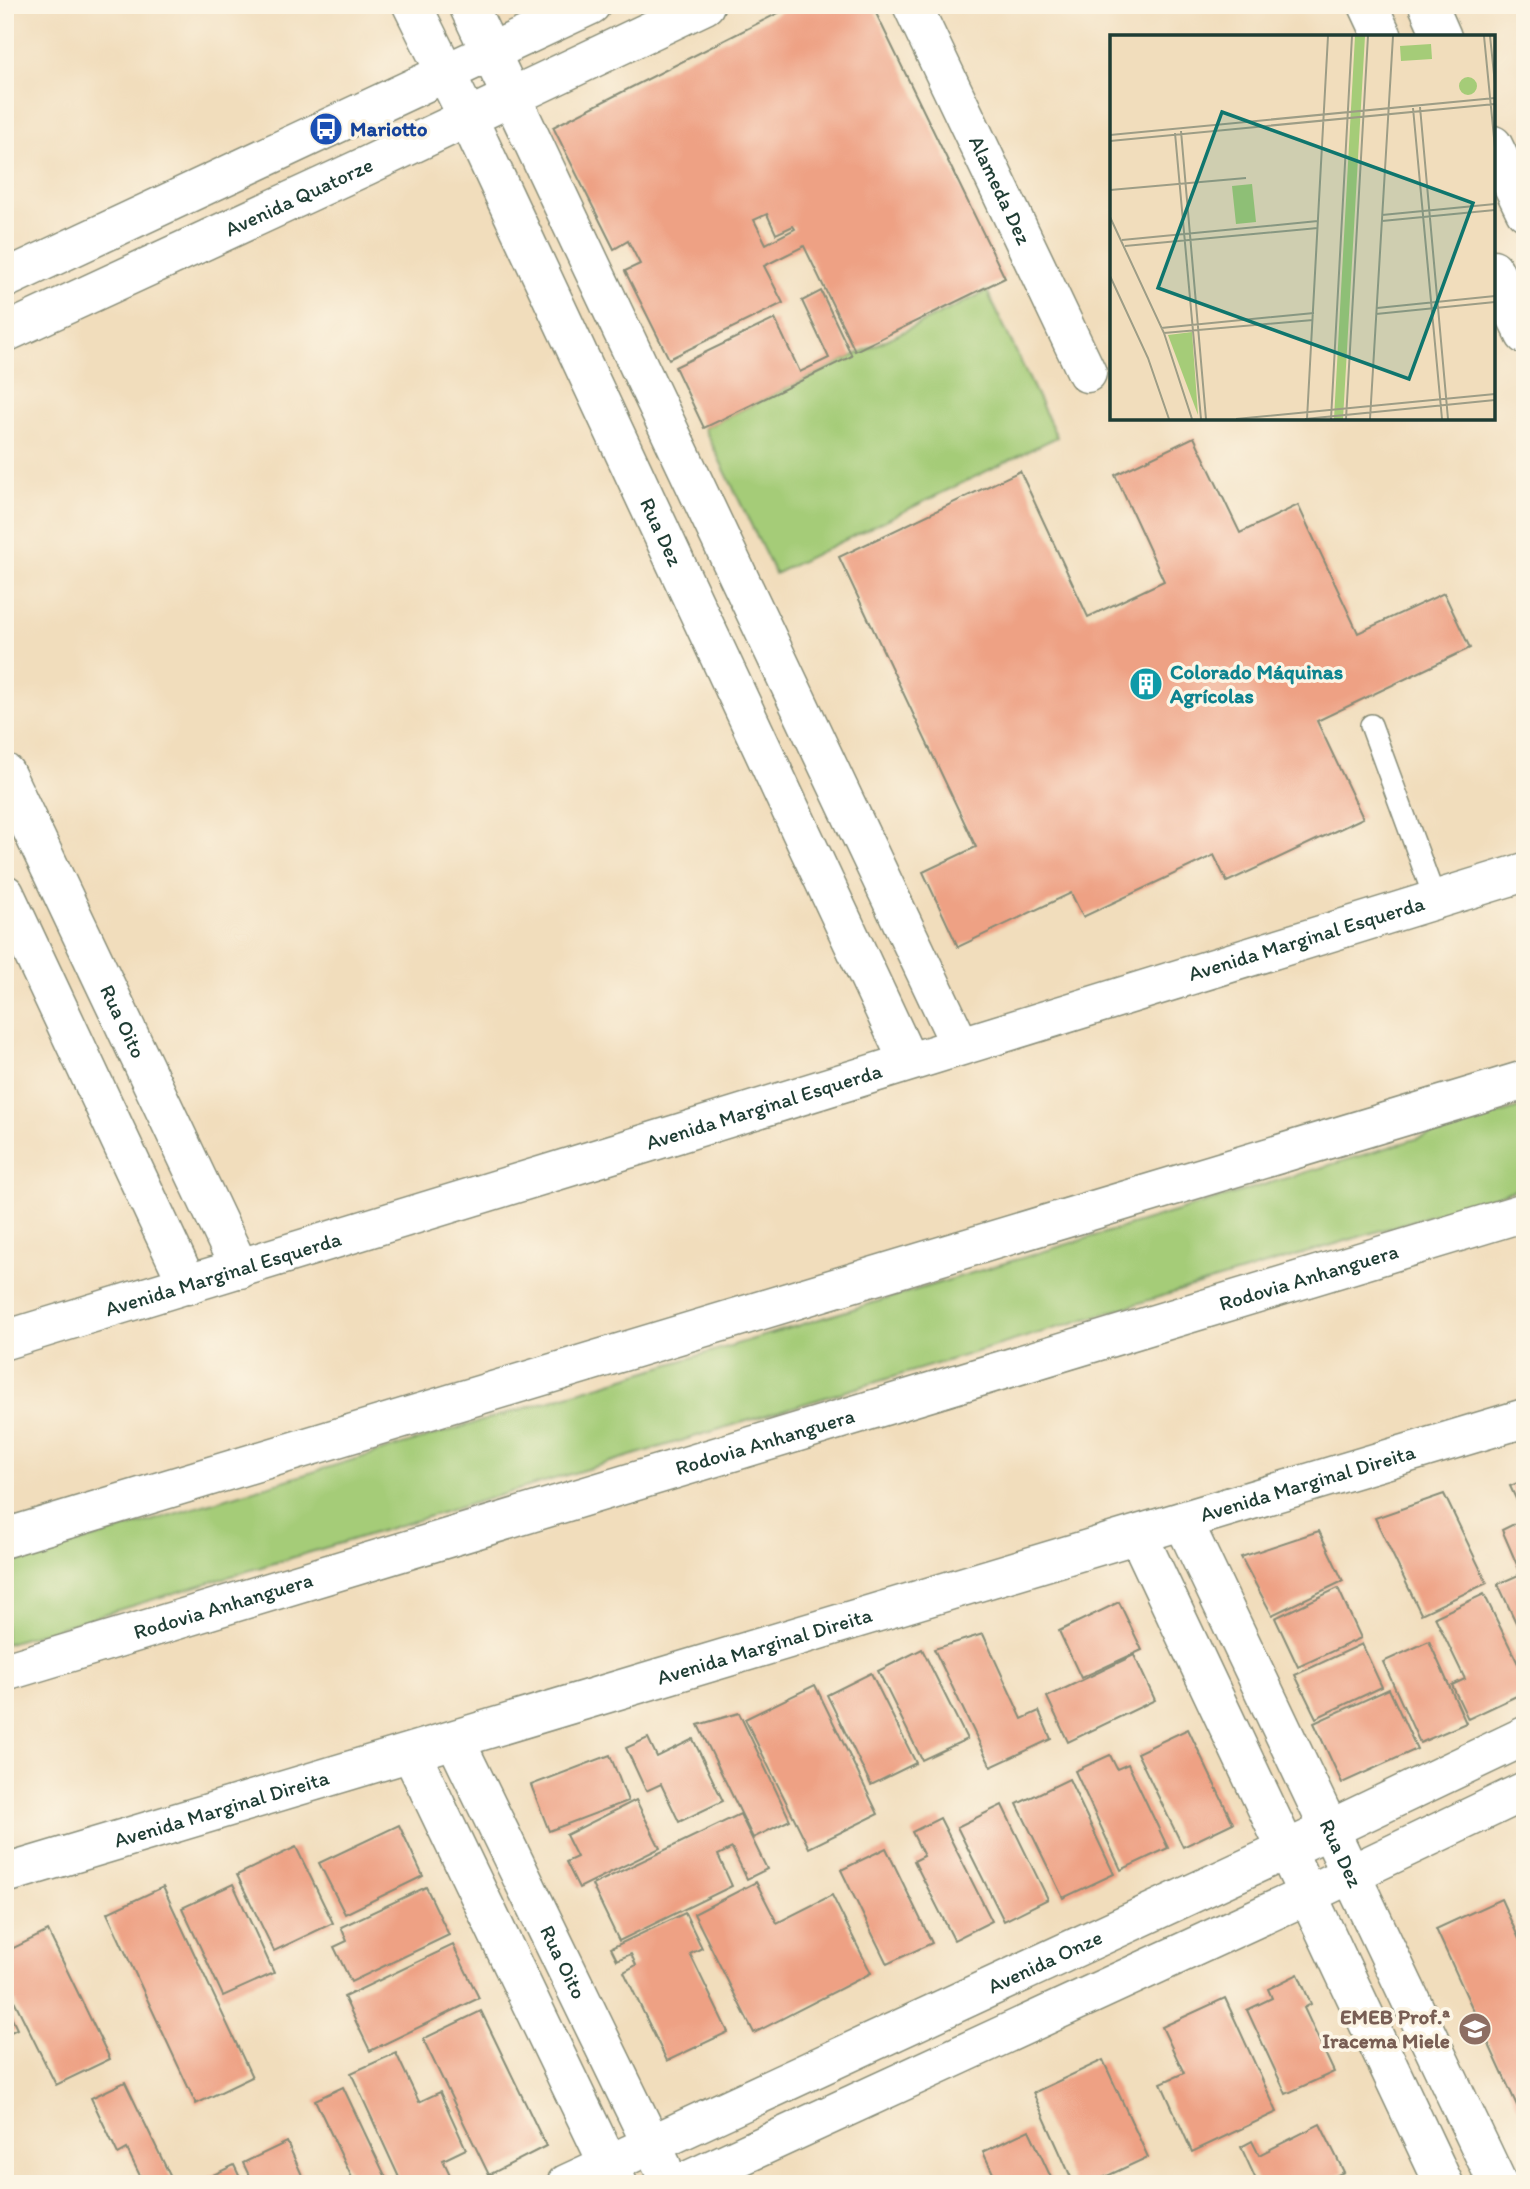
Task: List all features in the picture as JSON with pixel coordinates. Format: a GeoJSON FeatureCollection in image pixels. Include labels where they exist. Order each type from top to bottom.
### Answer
{"type":"FeatureCollection","features":[{"type":"Feature","properties":{"kind":"main road","name":"Rua Dez"},"geometry":{"type":"LineString","coordinates":[[412,5],[468,118],[908,1062]]}},
{"type":"Feature","properties":{"kind":"main road"},"geometry":{"type":"LineString","coordinates":[[468,5],[960,1045]]}},
{"type":"Feature","properties":{"kind":"main road"},"geometry":{"type":"LineString","coordinates":[[5,279],[591,5]]}},
{"type":"Feature","properties":{"kind":"main road","name":"Avenida Quatorze"},"geometry":{"type":"LineString","coordinates":[[5,333],[705,5]]}},
{"type":"Feature","properties":{"kind":"main road","name":"Alameda Dez"},"geometry":{"type":"LineString","coordinates":[[912,5],[1087,373]]}},
{"type":"Feature","properties":{"kind":"main road"},"geometry":{"type":"LineString","coordinates":[[1368,5],[1382,35]]}},
{"type":"Feature","properties":{"kind":"main road"},"geometry":{"type":"LineString","coordinates":[[1427,5],[1441,35]]}},
{"type":"Feature","properties":{"kind":"main road"},"geometry":{"type":"LineString","coordinates":[[1495,149],[1525,211]]}},
{"type":"Feature","properties":{"kind":"main road"},"geometry":{"type":"LineString","coordinates":[[1495,272],[1525,335]]}},
{"type":"Feature","properties":{"kind":"main road","name":"Rua Oito"},"geometry":{"type":"LineString","coordinates":[[5,773],[240,1269]]}},
{"type":"Feature","properties":{"kind":"main road","name":"Avenida Marginal Esquerda"},"geometry":{"type":"LineString","coordinates":[[5,1340],[1525,872]]}},
{"type":"Feature","properties":{"kind":"main road"},"geometry":{"type":"LineString","coordinates":[[5,894],[188,1285]]}},
{"type":"Feature","properties":{"kind":"main road"},"geometry":{"type":"LineString","coordinates":[[5,1538],[1525,1080]]}},
{"type":"Feature","properties":{"kind":"main road","name":"Rodovia Anhanguera"},"geometry":{"type":"LineString","coordinates":[[5,1672],[1525,1212]]}},
{"type":"Feature","properties":{"kind":"main road","name":"Avenida Marginal Direita"},"geometry":{"type":"LineString","coordinates":[[5,1874],[1525,1418]]}},
{"type":"Feature","properties":{"kind":"main road","name":"Rua Dez"},"geometry":{"type":"LineString","coordinates":[[1183,1521],[1498,2184]]}},
{"type":"Feature","properties":{"kind":"main road"},"geometry":{"type":"LineString","coordinates":[[1138,1535],[1444,2184]]}},
{"type":"Feature","properties":{"kind":"main road","name":"Avenida Onze"},"geometry":{"type":"LineString","coordinates":[[566,2184],[614,2174],[652,2144],[1525,1736]]}},
{"type":"Feature","properties":{"kind":"main road","name":"Rua Oito"},"geometry":{"type":"LineString","coordinates":[[456,1740],[671,2184]]}},
{"type":"Feature","properties":{"kind":"main road"},"geometry":{"type":"LineString","coordinates":[[411,1753],[614,2174]]}},
{"type":"Feature","properties":{"kind":"main road"},"geometry":{"type":"LineString","coordinates":[[680,2184],[1307,1895],[1525,1791]]}},
{"type":"Feature","properties":{"kind":"lane"},"geometry":{"type":"LineString","coordinates":[[1371,724],[1435,899]]}},
{"type":"Feature","properties":{"kind":"green space"},"geometry":{"type":"Polygon","coordinates":[[[987,291],[1057,437],[775,574],[704,428],[987,291]]]}},
{"type":"Feature","properties":{"kind":"green space"},"geometry":{"type":"Polygon","coordinates":[[[1525,1106],[1525,1187],[5,1644],[5,1565],[1525,1106]]]}},
{"type":"Feature","properties":{"kind":"building"},"geometry":{"type":"Polygon","coordinates":[[[794,5],[872,5],[1005,278],[855,351],[804,246],[764,266],[783,303],[669,359],[625,271],[640,264],[628,241],[614,249],[553,127],[794,5]],[[767,214],[754,220],[766,244],[795,229],[793,226],[776,234],[767,214]]]}},
{"type":"Feature","properties":{"kind":"building"},"geometry":{"type":"Polygon","coordinates":[[[821,291],[852,356],[704,428],[675,367],[775,319],[800,372],[829,358],[802,301],[821,291]]]}},
{"type":"Feature","properties":{"kind":"building","name":"Colorado Máquinas Agrícolas"},"geometry":{"type":"Polygon","coordinates":[[[1194,437],[1240,533],[1298,505],[1358,633],[1444,593],[1470,648],[1317,721],[1363,818],[1227,882],[1214,855],[1083,917],[1071,893],[958,947],[923,872],[976,847],[839,557],[1020,471],[1088,617],[1164,581],[1115,475],[1194,437]]]}},
{"type":"Feature","properties":{"kind":"building"},"geometry":{"type":"Polygon","coordinates":[[[1525,1480],[1525,1518],[1510,1486],[1525,1480]]]}},
{"type":"Feature","properties":{"kind":"building"},"geometry":{"type":"Polygon","coordinates":[[[1444,1494],[1487,1583],[1421,1614],[1375,1518],[1444,1494]]]}},
{"type":"Feature","properties":{"kind":"building"},"geometry":{"type":"Polygon","coordinates":[[[1520,1521],[1525,1532],[1525,1642],[1498,1584],[1521,1574],[1502,1530],[1520,1521]]]}},
{"type":"Feature","properties":{"kind":"building"},"geometry":{"type":"Polygon","coordinates":[[[1319,1531],[1343,1581],[1272,1615],[1241,1557],[1319,1531]]]}},
{"type":"Feature","properties":{"kind":"building"},"geometry":{"type":"Polygon","coordinates":[[[1338,1588],[1361,1638],[1298,1667],[1275,1618],[1338,1588]]]}},
{"type":"Feature","properties":{"kind":"building"},"geometry":{"type":"Polygon","coordinates":[[[1484,1594],[1525,1678],[1525,1692],[1468,1719],[1452,1685],[1465,1679],[1435,1617],[1484,1594]]]}},
{"type":"Feature","properties":{"kind":"building"},"geometry":{"type":"Polygon","coordinates":[[[1119,1602],[1142,1650],[1081,1678],[1059,1631],[1119,1602]]]}},
{"type":"Feature","properties":{"kind":"building"},"geometry":{"type":"Polygon","coordinates":[[[983,1634],[1022,1719],[1039,1711],[1051,1739],[991,1767],[934,1649],[983,1634]]]}},
{"type":"Feature","properties":{"kind":"building"},"geometry":{"type":"Polygon","coordinates":[[[1429,1641],[1466,1723],[1420,1743],[1383,1662],[1429,1641]]]}},
{"type":"Feature","properties":{"kind":"building"},"geometry":{"type":"Polygon","coordinates":[[[1362,1644],[1382,1687],[1316,1718],[1295,1675],[1362,1644]]]}},
{"type":"Feature","properties":{"kind":"building"},"geometry":{"type":"Polygon","coordinates":[[[922,1649],[967,1739],[922,1760],[878,1671],[922,1649]]]}},
{"type":"Feature","properties":{"kind":"building"},"geometry":{"type":"Polygon","coordinates":[[[1134,1655],[1155,1700],[1068,1742],[1047,1697],[1134,1655]]]}},
{"type":"Feature","properties":{"kind":"building"},"geometry":{"type":"Polygon","coordinates":[[[871,1673],[916,1763],[871,1785],[827,1695],[871,1673]]]}},
{"type":"Feature","properties":{"kind":"building"},"geometry":{"type":"Polygon","coordinates":[[[815,1685],[878,1814],[809,1848],[745,1719],[815,1685]]]}},
{"type":"Feature","properties":{"kind":"building"},"geometry":{"type":"Polygon","coordinates":[[[1389,1689],[1417,1749],[1342,1783],[1314,1723],[1389,1689]]]}},
{"type":"Feature","properties":{"kind":"building"},"geometry":{"type":"Polygon","coordinates":[[[739,1713],[790,1820],[753,1838],[698,1725],[739,1713]]]}},
{"type":"Feature","properties":{"kind":"building"},"geometry":{"type":"Polygon","coordinates":[[[1188,1729],[1233,1823],[1183,1847],[1137,1753],[1188,1729]]]}},
{"type":"Feature","properties":{"kind":"building"},"geometry":{"type":"Polygon","coordinates":[[[648,1738],[657,1757],[693,1739],[723,1801],[679,1822],[661,1784],[646,1791],[626,1748],[648,1738]]]}},
{"type":"Feature","properties":{"kind":"building"},"geometry":{"type":"Polygon","coordinates":[[[610,1755],[628,1801],[549,1831],[531,1785],[610,1755]]]}},
{"type":"Feature","properties":{"kind":"building"},"geometry":{"type":"Polygon","coordinates":[[[1110,1755],[1117,1769],[1128,1764],[1168,1848],[1121,1870],[1075,1771],[1110,1755]]]}},
{"type":"Feature","properties":{"kind":"building"},"geometry":{"type":"Polygon","coordinates":[[[1069,1779],[1114,1874],[1063,1898],[1017,1804],[1069,1779]]]}},
{"type":"Feature","properties":{"kind":"building"},"geometry":{"type":"Polygon","coordinates":[[[636,1800],[660,1848],[579,1888],[566,1862],[577,1857],[566,1835],[636,1800]]]}},
{"type":"Feature","properties":{"kind":"building"},"geometry":{"type":"Polygon","coordinates":[[[1002,1805],[1048,1899],[1004,1921],[957,1827],[1002,1805]]]}},
{"type":"Feature","properties":{"kind":"building"},"geometry":{"type":"Polygon","coordinates":[[[740,1814],[767,1869],[747,1879],[732,1848],[718,1855],[732,1886],[619,1941],[592,1885],[740,1814]]]}},
{"type":"Feature","properties":{"kind":"building"},"geometry":{"type":"Polygon","coordinates":[[[940,1818],[992,1921],[954,1940],[914,1861],[924,1856],[912,1832],[940,1818]]]}},
{"type":"Feature","properties":{"kind":"building"},"geometry":{"type":"Polygon","coordinates":[[[399,1825],[423,1876],[345,1914],[319,1863],[399,1825]]]}},
{"type":"Feature","properties":{"kind":"building"},"geometry":{"type":"Polygon","coordinates":[[[296,1847],[333,1923],[274,1951],[237,1875],[296,1847]]]}},
{"type":"Feature","properties":{"kind":"building"},"geometry":{"type":"Polygon","coordinates":[[[886,1848],[932,1943],[887,1964],[841,1870],[886,1848]]]}},
{"type":"Feature","properties":{"kind":"building"},"geometry":{"type":"Polygon","coordinates":[[[756,1882],[777,1923],[832,1895],[871,1973],[754,2033],[694,1914],[756,1882]]]}},
{"type":"Feature","properties":{"kind":"building"},"geometry":{"type":"Polygon","coordinates":[[[233,1884],[274,1973],[223,1996],[182,1908],[233,1884]]]}},
{"type":"Feature","properties":{"kind":"building"},"geometry":{"type":"Polygon","coordinates":[[[163,1887],[252,2077],[196,2104],[107,1913],[163,1887]]]}},
{"type":"Feature","properties":{"kind":"building"},"geometry":{"type":"Polygon","coordinates":[[[426,1887],[449,1935],[351,1982],[334,1947],[347,1941],[341,1927],[426,1887]]]}},
{"type":"Feature","properties":{"kind":"building"},"geometry":{"type":"Polygon","coordinates":[[[1501,1899],[1525,1952],[1525,2123],[1436,1929],[1501,1899]]]}},
{"type":"Feature","properties":{"kind":"building"},"geometry":{"type":"Polygon","coordinates":[[[685,1913],[702,1948],[690,1954],[728,2032],[667,2061],[624,1972],[636,1965],[631,1954],[617,1960],[611,1948],[685,1913]]]}},
{"type":"Feature","properties":{"kind":"building"},"geometry":{"type":"Polygon","coordinates":[[[48,1931],[110,2059],[56,2085],[5,1982],[5,1952],[48,1931]]]}},
{"type":"Feature","properties":{"kind":"building"},"geometry":{"type":"Polygon","coordinates":[[[453,1945],[479,1998],[370,2051],[344,1997],[453,1945]]]}},
{"type":"Feature","properties":{"kind":"building"},"geometry":{"type":"Polygon","coordinates":[[[1298,1974],[1311,2004],[1304,2008],[1334,2072],[1286,2094],[1247,2010],[1272,1998],[1268,1989],[1298,1974]]]}},
{"type":"Feature","properties":{"kind":"building"},"geometry":{"type":"Polygon","coordinates":[[[1225,1998],[1277,2112],[1192,2152],[1161,2083],[1184,2073],[1162,2027],[1225,1998]]]}},
{"type":"Feature","properties":{"kind":"building"},"geometry":{"type":"Polygon","coordinates":[[[5,2004],[17,2029],[5,2035],[5,2004]]]}},
{"type":"Feature","properties":{"kind":"building"},"geometry":{"type":"Polygon","coordinates":[[[481,2011],[546,2146],[489,2175],[423,2039],[481,2011]]]}},
{"type":"Feature","properties":{"kind":"building"},"geometry":{"type":"Polygon","coordinates":[[[396,2053],[419,2102],[440,2092],[466,2149],[443,2160],[453,2181],[446,2184],[402,2184],[351,2073],[396,2053]]]}},
{"type":"Feature","properties":{"kind":"building"},"geometry":{"type":"Polygon","coordinates":[[[1103,2060],[1148,2157],[1090,2184],[1074,2184],[1033,2093],[1103,2060]]]}},
{"type":"Feature","properties":{"kind":"building"},"geometry":{"type":"Polygon","coordinates":[[[125,2082],[174,2184],[144,2184],[127,2149],[118,2154],[91,2098],[125,2082]]]}},
{"type":"Feature","properties":{"kind":"building"},"geometry":{"type":"Polygon","coordinates":[[[343,2087],[389,2184],[355,2184],[315,2100],[343,2087]]]}},
{"type":"Feature","properties":{"kind":"building"},"geometry":{"type":"Polygon","coordinates":[[[1320,2124],[1344,2172],[1318,2184],[1258,2184],[1241,2147],[1252,2141],[1259,2155],[1320,2124]]]}},
{"type":"Feature","properties":{"kind":"building"},"geometry":{"type":"Polygon","coordinates":[[[1029,2130],[1054,2184],[998,2184],[983,2152],[1029,2130]]]}},
{"type":"Feature","properties":{"kind":"building"},"geometry":{"type":"Polygon","coordinates":[[[287,2142],[306,2184],[253,2184],[243,2163],[287,2142]]]}},
{"type":"Feature","properties":{"kind":"building"},"geometry":{"type":"Polygon","coordinates":[[[234,2165],[243,2184],[194,2184],[234,2165]]]}},
{"type":"Feature","properties":{"kind":"place","name":"Mariotto"},"geometry":{"type":"Point","coordinates":[326,129]}},
{"type":"Feature","properties":{"kind":"place","name":"Colorado Máquinas Agrícolas"},"geometry":{"type":"Point","coordinates":[1146,684]}},
{"type":"Feature","properties":{"kind":"place","name":"EMEB Prof.ª Iracema Miele"},"geometry":{"type":"Point","coordinates":[1475,2029]}}]}
